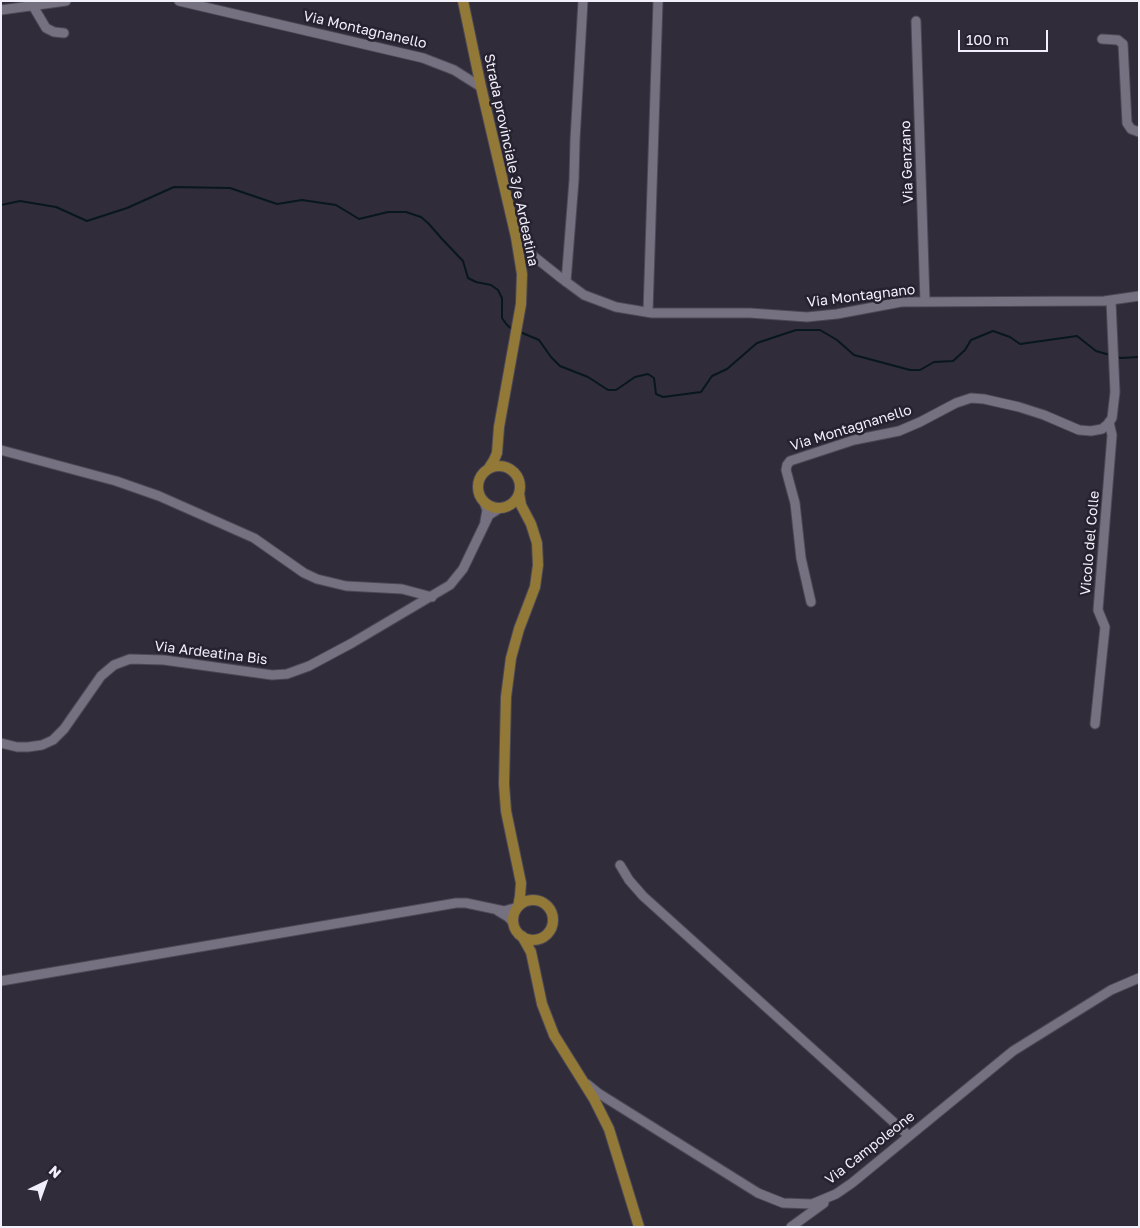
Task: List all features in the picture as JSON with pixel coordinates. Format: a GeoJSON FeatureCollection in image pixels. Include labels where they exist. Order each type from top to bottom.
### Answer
{"type":"FeatureCollection","features":[{"type":"Feature","properties":{"kind":"main road","name":"Strada provinciale 3/e Ardeatina"},"geometry":{"type":"LineString","coordinates":[[463,1],[517,242],[522,280],[518,325],[499,427],[496,457],[489,468]]}},
{"type":"Feature","properties":{"kind":"main road"},"geometry":{"type":"LineString","coordinates":[[498,443],[500,456],[518,476],[520,501],[531,524],[536,543],[538,565],[535,587],[519,630],[508,677],[504,769],[506,811],[520,874],[521,890],[513,922],[529,946],[538,986],[554,1035],[600,1110],[609,1130],[639,1227]]}},
{"type":"Feature","properties":{"kind":"main road"},"geometry":{"type":"LineString","coordinates":[[510,468],[499,466],[489,468],[480,476],[477,486],[480,497],[488,506],[517,507],[525,513]]}},
{"type":"Feature","properties":{"kind":"main road"},"geometry":{"type":"LineString","coordinates":[[504,507],[516,499],[519,493]]}},
{"type":"Feature","properties":{"kind":"main road"},"geometry":{"type":"LineString","coordinates":[[520,874],[529,893],[551,910],[554,921],[550,932],[541,938],[534,940],[522,936]]}},
{"type":"Feature","properties":{"kind":"main road"},"geometry":{"type":"LineString","coordinates":[[518,907],[527,900],[538,900]]}},
{"type":"Feature","properties":{"kind":"main road"},"geometry":{"type":"LineString","coordinates":[[534,965],[535,950],[541,938]]}},
{"type":"Feature","properties":{"kind":"street"},"geometry":{"type":"LineString","coordinates":[[1,10],[66,1]]}},
{"type":"Feature","properties":{"kind":"street","name":"Via Montagnanello"},"geometry":{"type":"LineString","coordinates":[[179,1],[424,58],[454,70],[481,86]]}},
{"type":"Feature","properties":{"kind":"street"},"geometry":{"type":"LineString","coordinates":[[566,282],[574,180],[583,1]]}},
{"type":"Feature","properties":{"kind":"street"},"geometry":{"type":"LineString","coordinates":[[648,312],[658,1]]}},
{"type":"Feature","properties":{"kind":"street"},"geometry":{"type":"LineString","coordinates":[[33,6],[46,28],[54,32],[64,33]]}},
{"type":"Feature","properties":{"kind":"street","name":"Via Genzano"},"geometry":{"type":"LineString","coordinates":[[916,21],[926,302]]}},
{"type":"Feature","properties":{"kind":"street"},"geometry":{"type":"LineString","coordinates":[[1102,38],[1118,40],[1123,44],[1127,121],[1130,128],[1139,132]]}},
{"type":"Feature","properties":{"kind":"street","name":"Via Montagnano"},"geometry":{"type":"LineString","coordinates":[[517,242],[584,295],[621,308],[648,312],[756,313],[807,317],[843,313],[890,303],[1111,300],[1139,296]]}},
{"type":"Feature","properties":{"kind":"street"},"geometry":{"type":"LineString","coordinates":[[1109,422],[1115,392],[1112,363],[1111,300]]}},
{"type":"Feature","properties":{"kind":"street","name":"Via Montagnanello"},"geometry":{"type":"LineString","coordinates":[[811,602],[801,558],[796,505],[786,470],[790,461],[854,440],[896,431],[920,422],[956,403],[972,398],[1000,402],[1039,414],[1079,430],[1098,430],[1104,428],[1109,422]]}},
{"type":"Feature","properties":{"kind":"street","name":"Vicolo del Colle"},"geometry":{"type":"LineString","coordinates":[[1095,724],[1105,627],[1098,610],[1112,435],[1109,422]]}},
{"type":"Feature","properties":{"kind":"street"},"geometry":{"type":"LineString","coordinates":[[1,450],[116,481],[159,496],[254,538],[317,580],[343,585],[402,589],[432,597]]}},
{"type":"Feature","properties":{"kind":"street","name":"Via Ardeatina Bis"},"geometry":{"type":"LineString","coordinates":[[484,502],[487,510],[485,521]]}},
{"type":"Feature","properties":{"kind":"street","name":"Via Ardeatina Bis"},"geometry":{"type":"LineString","coordinates":[[1,743],[28,748],[53,740],[64,729],[101,676],[125,660],[153,659],[265,674],[287,674],[298,671],[450,586],[465,566],[485,521],[491,513],[504,507]]}},
{"type":"Feature","properties":{"kind":"street"},"geometry":{"type":"LineString","coordinates":[[620,865],[629,880],[641,894],[909,1136]]}},
{"type":"Feature","properties":{"kind":"street"},"geometry":{"type":"LineString","coordinates":[[1,981],[456,903],[466,903],[508,911],[518,907]]}},
{"type":"Feature","properties":{"kind":"street"},"geometry":{"type":"LineString","coordinates":[[495,910],[504,914],[513,922]]}},
{"type":"Feature","properties":{"kind":"street","name":"Via Campoleone"},"geometry":{"type":"LineString","coordinates":[[581,1078],[598,1093],[768,1198],[783,1203],[803,1205],[820,1202],[836,1194],[1012,1051],[1111,990],[1139,978]]}},
{"type":"Feature","properties":{"kind":"street"},"geometry":{"type":"LineString","coordinates":[[791,1227],[836,1194]]}},
{"type":"Feature","properties":{"kind":"waterway"},"geometry":{"type":"LineString","coordinates":[[1,205],[20,201],[56,207],[87,221],[127,208],[174,187],[230,188],[277,204],[302,200],[336,205],[359,219],[388,212],[406,212],[421,217],[428,223],[463,261],[468,278],[491,285],[498,290],[502,298],[502,318],[513,330]]}},
{"type":"Feature","properties":{"kind":"waterway"},"geometry":{"type":"LineString","coordinates":[[520,332],[539,340],[560,366],[588,377],[608,390],[616,390],[635,377],[648,374],[654,378],[656,394],[663,397],[701,392],[712,376],[727,369],[757,343],[796,330],[820,330],[837,340],[854,355],[910,370],[920,370],[934,362],[953,361],[965,350],[971,340],[993,331],[1010,337],[1020,344],[1077,336],[1096,351],[1110,355]]}},
{"type":"Feature","properties":{"kind":"waterway"},"geometry":{"type":"LineString","coordinates":[[1116,357],[1139,357]]}}]}
